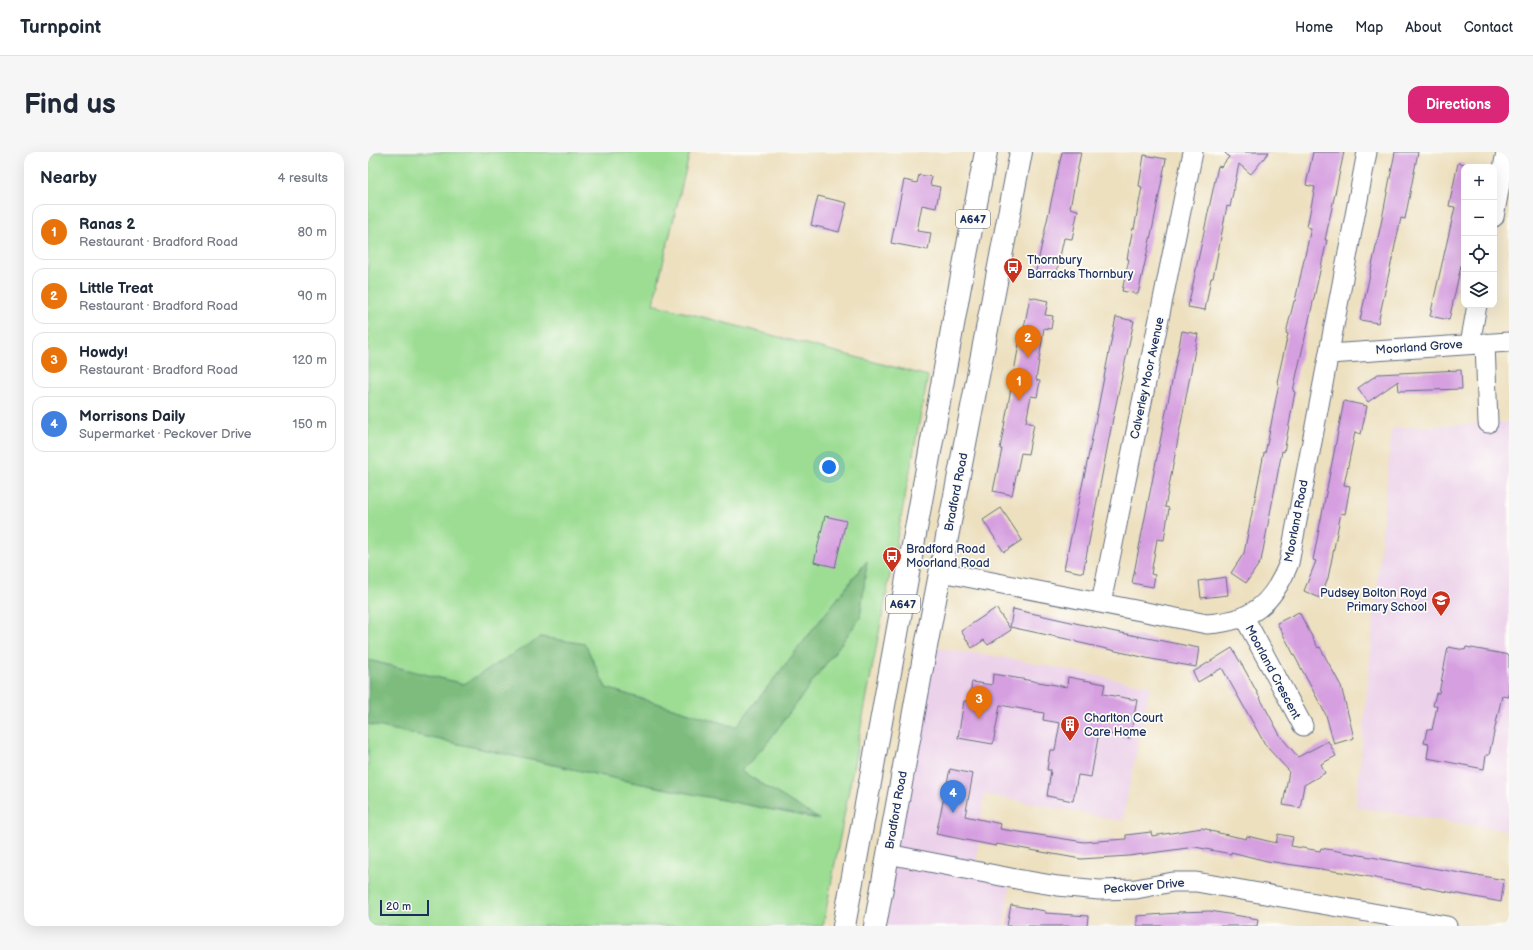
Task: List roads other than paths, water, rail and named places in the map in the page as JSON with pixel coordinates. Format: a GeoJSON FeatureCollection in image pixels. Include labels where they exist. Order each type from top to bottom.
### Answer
{"type":"FeatureCollection","features":[{"type":"Feature","properties":{"kind":"highway","name":"A647"},"geometry":{"type":"LineString","coordinates":[[844,926],[960,286],[986,152]]}},
{"type":"Feature","properties":{"kind":"highway","name":"Bradford Road"},"geometry":{"type":"LineString","coordinates":[[875,926],[1021,152]]}},
{"type":"Feature","properties":{"kind":"street","name":"Calverley Moor Avenue"},"geometry":{"type":"LineString","coordinates":[[1101,603],[1193,152]]}},
{"type":"Feature","properties":{"kind":"street","name":"Moorland Road"},"geometry":{"type":"LineString","coordinates":[[941,572],[1207,624],[1226,623],[1244,617],[1257,609],[1271,597],[1282,579],[1289,563],[1367,152]]}},
{"type":"Feature","properties":{"kind":"street"},"geometry":{"type":"LineString","coordinates":[[1497,201],[1506,152]]}},
{"type":"Feature","properties":{"kind":"street"},"geometry":{"type":"LineString","coordinates":[[1477,308],[1477,343],[1488,423]]}},
{"type":"Feature","properties":{"kind":"street","name":"Moorland Grove"},"geometry":{"type":"LineString","coordinates":[[1329,354],[1509,342]]}},
{"type":"Feature","properties":{"kind":"street","name":"Moorland Crescent"},"geometry":{"type":"LineString","coordinates":[[1244,617],[1303,726]]}},
{"type":"Feature","properties":{"kind":"street","name":"Peckover Drive"},"geometry":{"type":"LineString","coordinates":[[888,854],[1011,878],[1099,890],[1136,889],[1173,882],[1196,882],[1447,926]]}},
{"type":"Feature","properties":{"kind":"place","name":"Thornbury Barracks Thornbury"},"geometry":{"type":"Point","coordinates":[1013,284]}},
{"type":"Feature","properties":{"kind":"place","name":"Little Treat"},"geometry":{"type":"Point","coordinates":[1028,358]}},
{"type":"Feature","properties":{"kind":"place","name":"Ranas 2"},"geometry":{"type":"Point","coordinates":[1019,401]}},
{"type":"Feature","properties":{"kind":"place","name":"Bradford Road Moorland Road"},"geometry":{"type":"Point","coordinates":[892,573]}},
{"type":"Feature","properties":{"kind":"place","name":"Pudsey Bolton Royd Primary School"},"geometry":{"type":"Point","coordinates":[1441,617]}},
{"type":"Feature","properties":{"kind":"place","name":"Howdy!"},"geometry":{"type":"Point","coordinates":[979,719]}},
{"type":"Feature","properties":{"kind":"place","name":"Charlton Court Care Home"},"geometry":{"type":"Point","coordinates":[1070,742]}},
{"type":"Feature","properties":{"kind":"place","name":"Morrisons Daily"},"geometry":{"type":"Point","coordinates":[953,813]}}]}
